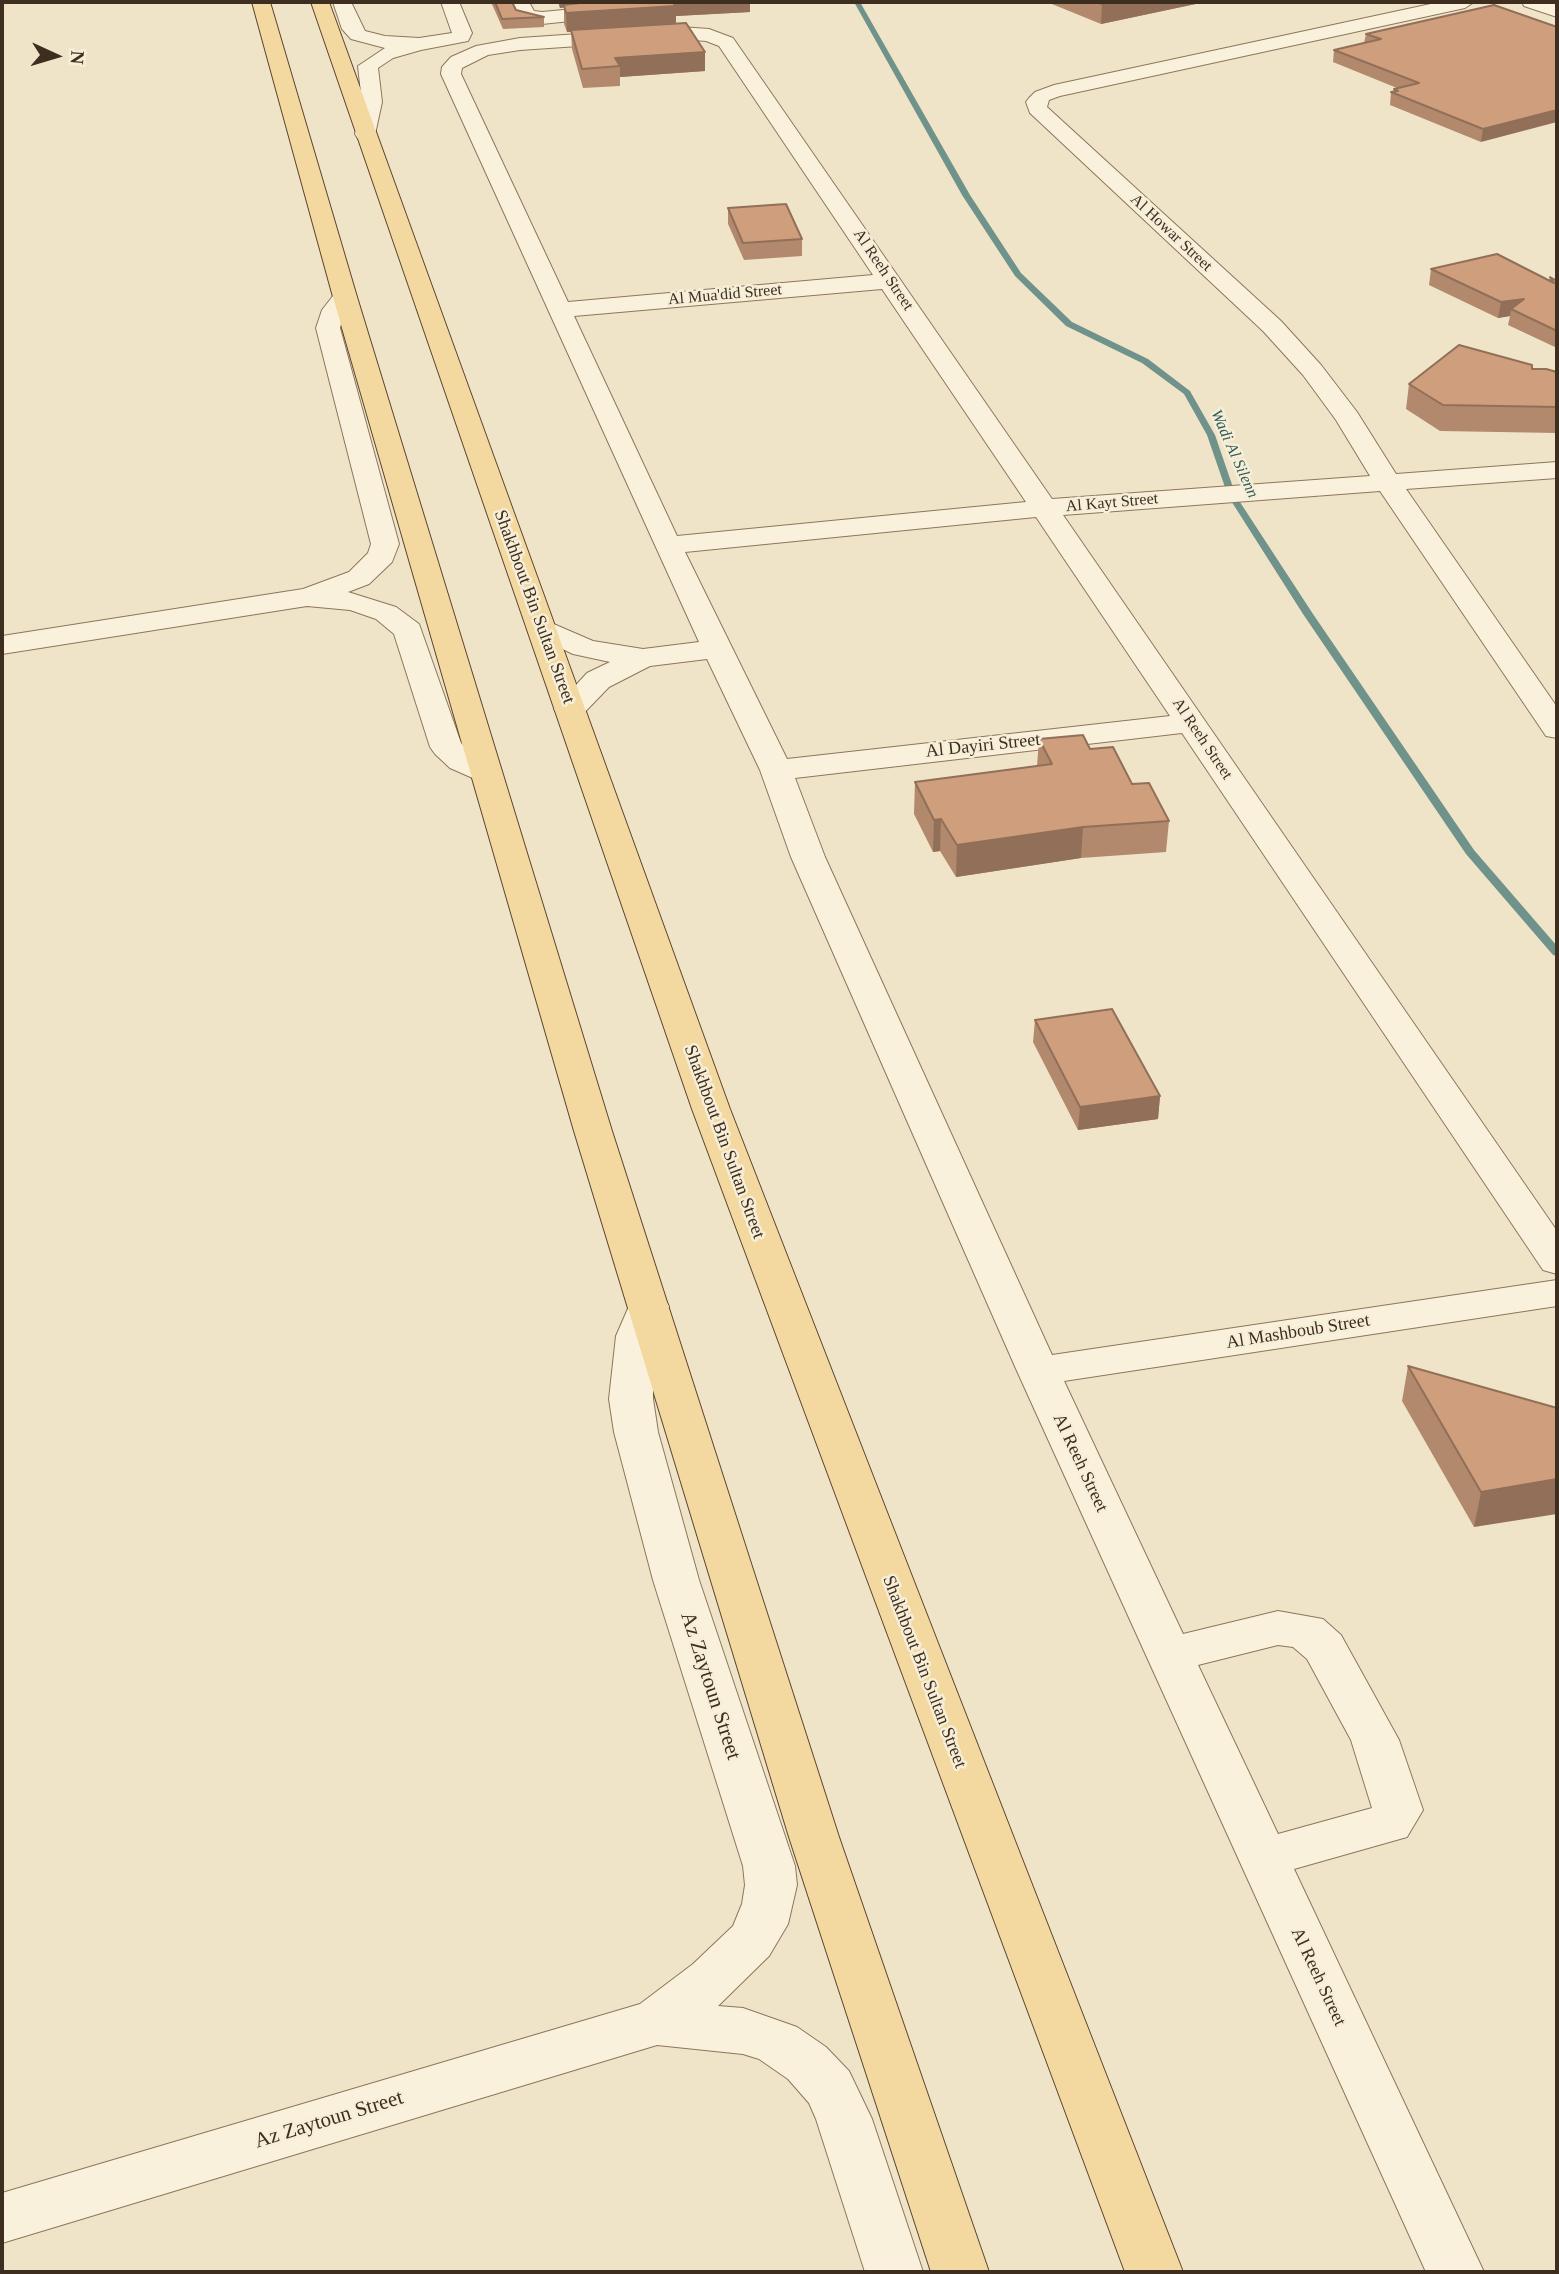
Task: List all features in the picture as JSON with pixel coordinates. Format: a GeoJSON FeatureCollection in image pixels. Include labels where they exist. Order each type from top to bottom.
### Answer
{"type":"FeatureCollection","features":[{"type":"Feature","properties":{"kind":"main road"},"geometry":{"type":"LineString","coordinates":[[261,2],[345,297],[486,772],[649,1306],[814,1837],[960,2272]]}},
{"type":"Feature","properties":{"kind":"main road","name":"Shakhbout Bin Sultan Street"},"geometry":{"type":"LineString","coordinates":[[320,2],[716,1122],[1154,2272]]}},
{"type":"Feature","properties":{"kind":"street"},"geometry":{"type":"LineString","coordinates":[[342,2],[352,29],[358,35],[385,42],[419,44]]}},
{"type":"Feature","properties":{"kind":"street"},"geometry":{"type":"LineString","coordinates":[[366,134],[372,102],[368,66],[386,54],[419,44],[461,37],[450,2]]}},
{"type":"Feature","properties":{"kind":"street"},"geometry":{"type":"LineString","coordinates":[[520,2],[526,15],[536,18]]}},
{"type":"Feature","properties":{"kind":"street"},"geometry":{"type":"LineString","coordinates":[[504,21],[580,14],[584,11],[580,2]]}},
{"type":"Feature","properties":{"kind":"street","name":"Al Howar Street"},"geometry":{"type":"LineString","coordinates":[[1465,2],[1054,91],[1042,96],[1036,103],[1037,109],[1272,326],[1312,370],[1348,418],[1387,481],[1557,729]]}},
{"type":"Feature","properties":{"kind":"street"},"geometry":{"type":"LineString","coordinates":[[1531,2],[1557,11]]}},
{"type":"Feature","properties":{"kind":"street"},"geometry":{"type":"LineString","coordinates":[[459,24],[481,22]]}},
{"type":"Feature","properties":{"kind":"street","name":"Al Reeh Street"},"geometry":{"type":"LineString","coordinates":[[1455,2272],[1038,1371],[808,857],[776,770],[667,545],[451,74],[452,67],[458,61],[483,50],[520,44],[681,33],[720,38],[726,42],[1557,1261]]}},
{"type":"Feature","properties":{"kind":"street","name":"Al Mua'did Street"},"geometry":{"type":"LineString","coordinates":[[561,310],[890,281]]}},
{"type":"Feature","properties":{"kind":"street"},"geometry":{"type":"LineString","coordinates":[[2,645],[307,597],[359,578],[378,561],[385,544],[328,328],[331,315],[345,297]]}},
{"type":"Feature","properties":{"kind":"street","name":"Al Kayt Street"},"geometry":{"type":"LineString","coordinates":[[667,545],[1046,508],[1557,470]]}},
{"type":"Feature","properties":{"kind":"street"},"geometry":{"type":"LineString","coordinates":[[307,597],[340,599],[370,606],[386,612],[408,630],[446,747],[461,761],[486,772]]}},
{"type":"Feature","properties":{"kind":"street"},"geometry":{"type":"LineString","coordinates":[[542,628],[560,639],[584,648],[643,658],[716,649]]}},
{"type":"Feature","properties":{"kind":"street"},"geometry":{"type":"LineString","coordinates":[[570,709],[598,680],[643,658]]}},
{"type":"Feature","properties":{"kind":"street","name":"Al Dayiri Street"},"geometry":{"type":"LineString","coordinates":[[776,770],[1191,723]]}},
{"type":"Feature","properties":{"kind":"street","name":"Al Mashboub Street"},"geometry":{"type":"LineString","coordinates":[[1038,1371],[1557,1293]]}},
{"type":"Feature","properties":{"kind":"street","name":"Az Zaytoun Street"},"geometry":{"type":"LineString","coordinates":[[2,2218],[657,2022],[712,1980],[751,1941],[762,1924],[771,1885],[769,1866],[676,1580],[636,1432],[631,1399],[632,1367],[638,1336],[649,1306]]}},
{"type":"Feature","properties":{"kind":"street"},"geometry":{"type":"LineString","coordinates":[[1169,1655],[1278,1628],[1307,1631],[1324,1647],[1375,1740],[1398,1810],[1389,1823],[1263,1858]]}},
{"type":"Feature","properties":{"kind":"street","name":"Az Zaytoun Street"},"geometry":{"type":"LineString","coordinates":[[657,2022],[743,2031],[778,2043],[807,2063],[830,2088],[844,2119],[894,2272]]}},
{"type":"Feature","properties":{"kind":"building"},"geometry":{"type":"Polygon","coordinates":[[[495,2],[512,2],[516,10],[544,17],[502,19],[495,2]]]}},
{"type":"Feature","properties":{"kind":"building"},"geometry":{"type":"Polygon","coordinates":[[[587,2],[673,2],[675,6],[566,13],[564,5],[587,2]]]}},
{"type":"Feature","properties":{"kind":"building"},"geometry":{"type":"Polygon","coordinates":[[[1494,5],[1557,27],[1557,110],[1483,129],[1391,92],[1419,83],[1334,50],[1381,39],[1366,34],[1494,5]]]}},
{"type":"Feature","properties":{"kind":"building"},"geometry":{"type":"Polygon","coordinates":[[[686,23],[705,52],[615,58],[620,66],[582,69],[571,30],[686,23]]]}},
{"type":"Feature","properties":{"kind":"building"},"geometry":{"type":"Polygon","coordinates":[[[786,204],[802,239],[743,243],[728,208],[786,204]]]}},
{"type":"Feature","properties":{"kind":"building"},"geometry":{"type":"Polygon","coordinates":[[[1497,254],[1554,283],[1550,277],[1557,281],[1557,331],[1511,309],[1524,299],[1501,302],[1431,269],[1497,254]]]}},
{"type":"Feature","properties":{"kind":"building"},"geometry":{"type":"Polygon","coordinates":[[[1459,345],[1532,365],[1532,369],[1557,372],[1557,407],[1443,405],[1409,384],[1459,345]]]}},
{"type":"Feature","properties":{"kind":"building"},"geometry":{"type":"Polygon","coordinates":[[[1083,735],[1090,749],[1113,747],[1132,784],[1149,783],[1169,821],[1083,827],[957,845],[941,819],[934,820],[915,782],[1052,764],[1039,739],[1083,735]]]}},
{"type":"Feature","properties":{"kind":"building"},"geometry":{"type":"Polygon","coordinates":[[[1112,1009],[1160,1096],[1080,1107],[1035,1020],[1112,1009]]]}},
{"type":"Feature","properties":{"kind":"building"},"geometry":{"type":"Polygon","coordinates":[[[1408,1366],[1557,1408],[1557,1479],[1481,1492],[1408,1366]]]}},
{"type":"Feature","properties":{"kind":"waterway","name":"Wadi Al Silenn"},"geometry":{"type":"LineString","coordinates":[[857,2],[966,195],[1018,274],[1069,324],[1145,361],[1187,393],[1211,435],[1232,496],[1308,614],[1470,852],[1557,953]]}}]}
